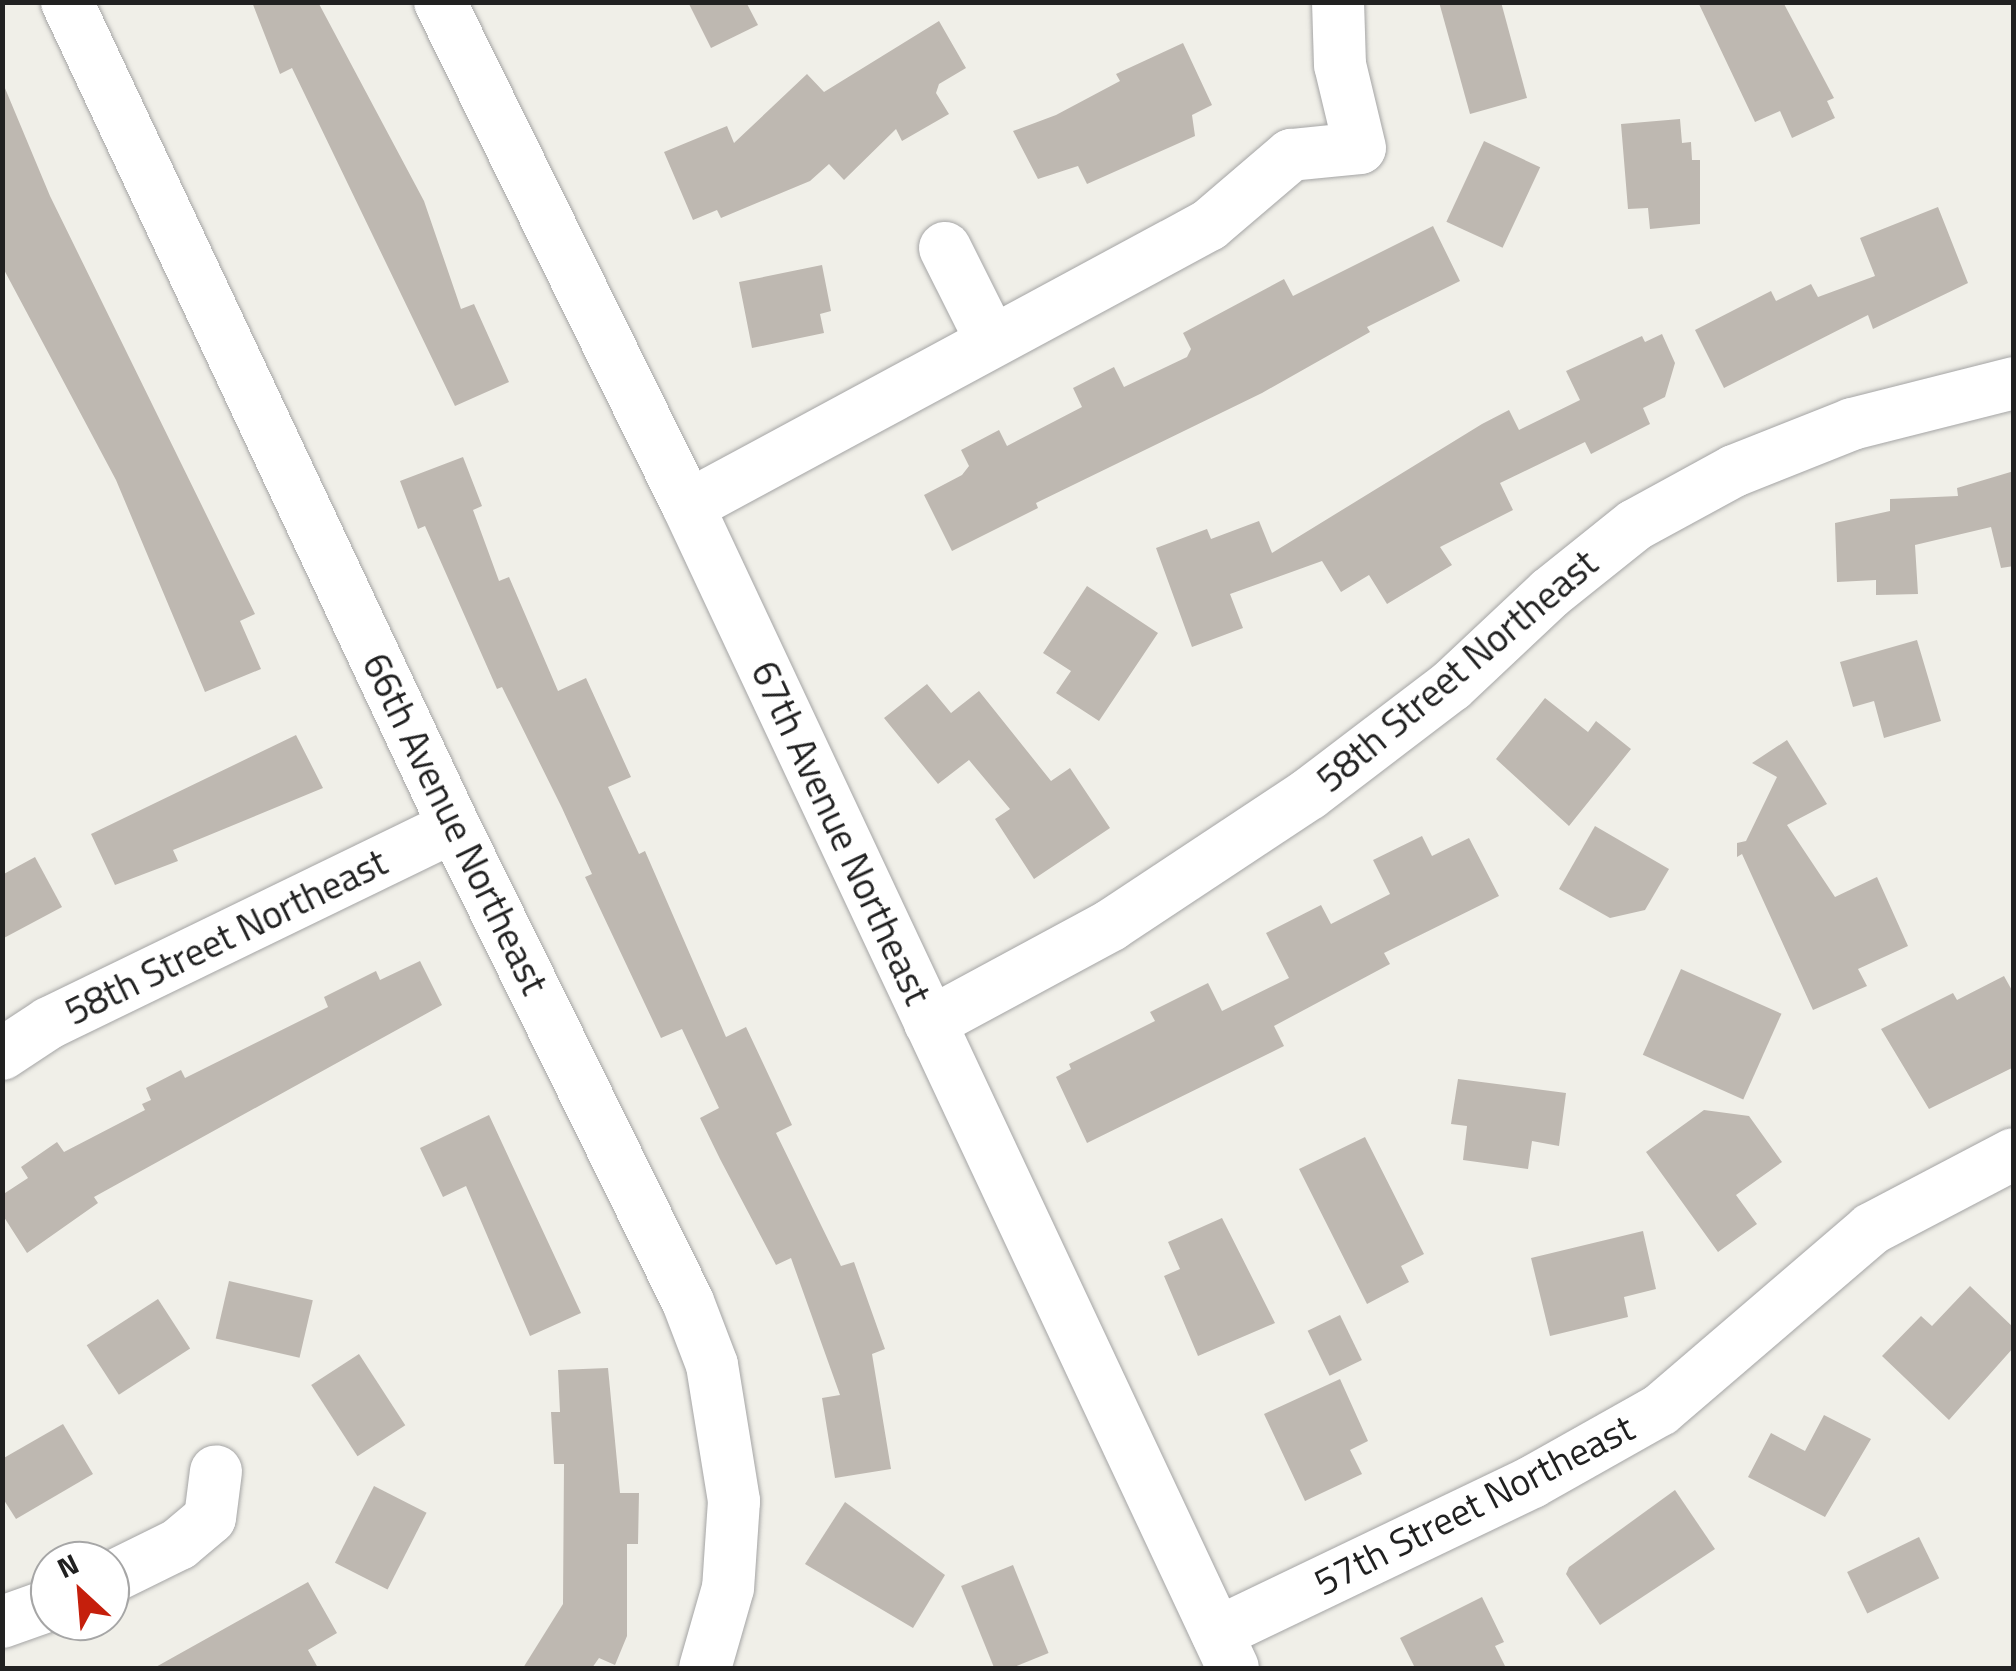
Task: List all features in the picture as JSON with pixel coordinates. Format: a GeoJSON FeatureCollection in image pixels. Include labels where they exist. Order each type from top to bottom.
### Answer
{"type":"FeatureCollection","features":[{"type":"Feature","properties":{"kind":"street","name":"66th Avenue Northeast"},"geometry":{"type":"LineString","coordinates":[[67,2],[454,826],[688,1302],[712,1365],[734,1501],[728,1588],[705,1668]]}},
{"type":"Feature","properties":{"kind":"street","name":"67th Avenue Northeast"},"geometry":{"type":"LineString","coordinates":[[440,2],[688,506],[1225,1651]]}},
{"type":"Feature","properties":{"kind":"street"},"geometry":{"type":"LineString","coordinates":[[688,506],[864,415],[990,338],[1209,225],[1291,155],[1360,148],[1340,65],[1338,2]]}},
{"type":"Feature","properties":{"kind":"street"},"geometry":{"type":"LineString","coordinates":[[945,248],[990,338]]}},
{"type":"Feature","properties":{"kind":"street","name":"58th Street Northeast"},"geometry":{"type":"LineString","coordinates":[[930,1023],[1111,926],[1309,794],[1451,686],[1550,593],[1634,525],[1734,471],[1852,424],[2014,383]]}},
{"type":"Feature","properties":{"kind":"street","name":"58th Street Northeast"},"geometry":{"type":"LineString","coordinates":[[2,1054],[48,1023],[454,826]]}},
{"type":"Feature","properties":{"kind":"street","name":"57th Street Northeast"},"geometry":{"type":"LineString","coordinates":[[1225,1651],[1660,1410],[1871,1229],[2014,1154]]}},
{"type":"Feature","properties":{"kind":"street"},"geometry":{"type":"LineString","coordinates":[[130,1568],[178,1544],[210,1518],[216,1470]]}},
{"type":"Feature","properties":{"kind":"street"},"geometry":{"type":"LineString","coordinates":[[2,1622],[30,1612]]}},
{"type":"Feature","properties":{"kind":"building"},"geometry":{"type":"Polygon","coordinates":[[[252,2],[318,2],[424,201],[461,309],[474,304],[509,382],[455,406],[292,68],[280,74],[252,2]]]}},
{"type":"Feature","properties":{"kind":"building"},"geometry":{"type":"Polygon","coordinates":[[[688,2],[746,2],[758,25],[711,48],[688,2]]]}},
{"type":"Feature","properties":{"kind":"building"},"geometry":{"type":"Polygon","coordinates":[[[1439,2],[1501,2],[1527,98],[1470,114],[1439,2]]]}},
{"type":"Feature","properties":{"kind":"building"},"geometry":{"type":"Polygon","coordinates":[[[1698,2],[1783,2],[1834,98],[1827,101],[1835,118],[1792,138],[1780,111],[1755,122],[1698,2]]]}},
{"type":"Feature","properties":{"kind":"building"},"geometry":{"type":"Polygon","coordinates":[[[939,21],[966,68],[939,84],[936,93],[949,114],[902,141],[896,129],[844,180],[829,164],[810,181],[721,218],[717,210],[693,220],[664,152],[727,126],[734,143],[807,74],[824,92],[939,21]]]}},
{"type":"Feature","properties":{"kind":"building"},"geometry":{"type":"Polygon","coordinates":[[[1183,43],[1212,105],[1192,115],[1195,136],[1087,184],[1078,166],[1038,179],[1013,131],[1056,115],[1120,81],[1116,74],[1183,43]]]}},
{"type":"Feature","properties":{"kind":"building"},"geometry":{"type":"Polygon","coordinates":[[[2,81],[50,196],[255,614],[240,621],[261,669],[205,692],[116,480],[2,266],[2,81]]]}},
{"type":"Feature","properties":{"kind":"building"},"geometry":{"type":"Polygon","coordinates":[[[1680,119],[1682,143],[1691,142],[1692,160],[1700,160],[1700,224],[1650,229],[1648,208],[1628,209],[1621,124],[1680,119]]]}},
{"type":"Feature","properties":{"kind":"building"},"geometry":{"type":"Polygon","coordinates":[[[1484,141],[1540,167],[1503,248],[1446,222],[1484,141]]]}},
{"type":"Feature","properties":{"kind":"building"},"geometry":{"type":"Polygon","coordinates":[[[1938,207],[1968,283],[1873,329],[1868,315],[1724,388],[1695,330],[1771,291],[1776,301],[1811,284],[1818,297],[1875,276],[1860,238],[1938,207]]]}},
{"type":"Feature","properties":{"kind":"building"},"geometry":{"type":"Polygon","coordinates":[[[1433,226],[1460,281],[1367,327],[1370,332],[1262,393],[1036,503],[1038,508],[952,551],[924,495],[962,475],[969,466],[961,450],[999,430],[1007,446],[1082,407],[1073,388],[1114,367],[1124,387],[1187,357],[1191,349],[1183,333],[1284,279],[1293,296],[1433,226]]]}},
{"type":"Feature","properties":{"kind":"building"},"geometry":{"type":"Polygon","coordinates":[[[822,265],[831,311],[820,314],[824,333],[752,348],[739,282],[822,265]]]}},
{"type":"Feature","properties":{"kind":"building"},"geometry":{"type":"Polygon","coordinates":[[[1662,334],[1675,363],[1665,397],[1643,408],[1650,424],[1591,454],[1585,442],[1500,483],[1513,510],[1440,547],[1452,565],[1387,604],[1369,575],[1341,592],[1322,561],[1230,594],[1243,628],[1192,647],[1156,548],[1207,529],[1211,539],[1259,521],[1272,553],[1509,410],[1519,430],[1580,400],[1566,371],[1642,336],[1645,342],[1662,334]]]}},
{"type":"Feature","properties":{"kind":"building"},"geometry":{"type":"Polygon","coordinates":[[[463,457],[482,506],[473,510],[499,581],[509,577],[558,691],[586,678],[631,777],[608,787],[639,854],[645,851],[726,1037],[746,1027],[792,1125],[776,1133],[841,1266],[854,1262],[885,1349],[872,1354],[891,1469],[835,1478],[822,1398],[840,1395],[791,1258],[776,1265],[720,1159],[700,1118],[719,1108],[682,1029],[661,1038],[585,877],[592,874],[562,808],[502,687],[497,689],[425,526],[418,529],[400,481],[463,457]]]}},
{"type":"Feature","properties":{"kind":"building"},"geometry":{"type":"Polygon","coordinates":[[[2014,471],[2014,566],[2001,568],[1991,527],[1915,545],[1918,594],[1876,595],[1876,580],[1837,582],[1835,523],[1890,511],[1890,499],[1958,496],[1957,488],[2014,471]]]}},
{"type":"Feature","properties":{"kind":"building"},"geometry":{"type":"Polygon","coordinates":[[[1087,586],[1158,633],[1099,721],[1056,693],[1071,671],[1043,653],[1087,586]]]}},
{"type":"Feature","properties":{"kind":"building"},"geometry":{"type":"Polygon","coordinates":[[[1917,640],[1941,721],[1884,738],[1874,701],[1853,707],[1840,662],[1917,640]]]}},
{"type":"Feature","properties":{"kind":"building"},"geometry":{"type":"Polygon","coordinates":[[[927,684],[951,713],[979,691],[1051,781],[1070,768],[1110,828],[1034,879],[995,819],[1010,809],[969,760],[938,784],[884,718],[927,684]]]}},
{"type":"Feature","properties":{"kind":"building"},"geometry":{"type":"Polygon","coordinates":[[[1545,698],[1588,732],[1596,721],[1631,749],[1569,826],[1496,759],[1545,698]]]}},
{"type":"Feature","properties":{"kind":"building"},"geometry":{"type":"Polygon","coordinates":[[[296,735],[323,788],[173,850],[178,861],[115,885],[91,834],[296,735]]]}},
{"type":"Feature","properties":{"kind":"building"},"geometry":{"type":"Polygon","coordinates":[[[1787,740],[1827,804],[1787,825],[1835,897],[1877,877],[1908,946],[1858,969],[1867,986],[1813,1010],[1742,854],[1737,857],[1737,843],[1746,841],[1777,777],[1752,763],[1787,740]]]}},
{"type":"Feature","properties":{"kind":"building"},"geometry":{"type":"Polygon","coordinates":[[[1595,826],[1669,869],[1645,910],[1610,918],[1559,889],[1595,826]]]}},
{"type":"Feature","properties":{"kind":"building"},"geometry":{"type":"Polygon","coordinates":[[[1422,836],[1432,856],[1469,838],[1499,896],[1384,953],[1390,964],[1274,1026],[1284,1046],[1087,1143],[1056,1077],[1071,1069],[1069,1064],[1155,1021],[1150,1012],[1208,983],[1222,1011],[1289,978],[1266,933],[1321,905],[1331,924],[1390,894],[1373,860],[1422,836]]]}},
{"type":"Feature","properties":{"kind":"building"},"geometry":{"type":"Polygon","coordinates":[[[35,857],[62,907],[2,939],[2,875],[35,857]]]}},
{"type":"Feature","properties":{"kind":"building"},"geometry":{"type":"Polygon","coordinates":[[[420,961],[442,1005],[94,1197],[98,1203],[27,1253],[2,1214],[2,1195],[28,1178],[21,1167],[57,1142],[64,1152],[145,1110],[142,1104],[151,1100],[146,1088],[181,1070],[185,1078],[328,1007],[324,997],[376,971],[380,980],[420,961]]]}},
{"type":"Feature","properties":{"kind":"building"},"geometry":{"type":"Polygon","coordinates":[[[1681,969],[1781,1014],[1743,1100],[1643,1055],[1681,969]]]}},
{"type":"Feature","properties":{"kind":"building"},"geometry":{"type":"Polygon","coordinates":[[[2004,976],[2014,994],[2014,1067],[1929,1109],[1881,1029],[1953,993],[1957,1000],[2004,976]]]}},
{"type":"Feature","properties":{"kind":"building"},"geometry":{"type":"Polygon","coordinates":[[[1458,1079],[1566,1093],[1559,1146],[1532,1141],[1528,1169],[1463,1160],[1467,1126],[1451,1124],[1458,1079]]]}},
{"type":"Feature","properties":{"kind":"building"},"geometry":{"type":"Polygon","coordinates":[[[1704,1110],[1749,1116],[1782,1162],[1736,1195],[1757,1224],[1718,1252],[1646,1152],[1704,1110]]]}},
{"type":"Feature","properties":{"kind":"building"},"geometry":{"type":"Polygon","coordinates":[[[489,1115],[581,1313],[530,1336],[466,1186],[443,1197],[420,1148],[489,1115]]]}},
{"type":"Feature","properties":{"kind":"building"},"geometry":{"type":"Polygon","coordinates":[[[1365,1137],[1424,1254],[1401,1266],[1409,1282],[1367,1304],[1299,1169],[1365,1137]]]}},
{"type":"Feature","properties":{"kind":"building"},"geometry":{"type":"Polygon","coordinates":[[[1222,1218],[1275,1323],[1198,1356],[1164,1276],[1180,1269],[1168,1242],[1222,1218]]]}},
{"type":"Feature","properties":{"kind":"building"},"geometry":{"type":"Polygon","coordinates":[[[1643,1231],[1656,1289],[1624,1297],[1628,1317],[1550,1336],[1531,1258],[1643,1231]]]}},
{"type":"Feature","properties":{"kind":"building"},"geometry":{"type":"Polygon","coordinates":[[[229,1281],[313,1300],[300,1358],[216,1338],[229,1281]]]}},
{"type":"Feature","properties":{"kind":"building"},"geometry":{"type":"Polygon","coordinates":[[[1970,1286],[2014,1328],[2014,1347],[1949,1420],[1882,1356],[1921,1316],[1932,1326],[1970,1286]]]}},
{"type":"Feature","properties":{"kind":"building"},"geometry":{"type":"Polygon","coordinates":[[[158,1299],[190,1348],[119,1395],[87,1345],[158,1299]]]}},
{"type":"Feature","properties":{"kind":"building"},"geometry":{"type":"Polygon","coordinates":[[[1340,1315],[1362,1360],[1330,1376],[1308,1331],[1340,1315]]]}},
{"type":"Feature","properties":{"kind":"building"},"geometry":{"type":"Polygon","coordinates":[[[359,1354],[405,1425],[357,1456],[311,1385],[359,1354]]]}},
{"type":"Feature","properties":{"kind":"building"},"geometry":{"type":"Polygon","coordinates":[[[608,1368],[620,1493],[639,1493],[638,1544],[627,1544],[627,1636],[615,1665],[599,1658],[592,1668],[523,1668],[563,1604],[564,1464],[554,1464],[551,1412],[560,1412],[558,1370],[608,1368]]]}},
{"type":"Feature","properties":{"kind":"building"},"geometry":{"type":"Polygon","coordinates":[[[1340,1379],[1368,1441],[1350,1450],[1362,1474],[1305,1501],[1264,1414],[1340,1379]]]}},
{"type":"Feature","properties":{"kind":"building"},"geometry":{"type":"Polygon","coordinates":[[[1824,1415],[1871,1439],[1825,1517],[1748,1477],[1771,1433],[1805,1451],[1824,1415]]]}},
{"type":"Feature","properties":{"kind":"building"},"geometry":{"type":"Polygon","coordinates":[[[63,1424],[93,1474],[16,1519],[2,1497],[2,1459],[63,1424]]]}},
{"type":"Feature","properties":{"kind":"building"},"geometry":{"type":"Polygon","coordinates":[[[374,1486],[427,1513],[388,1589],[335,1563],[374,1486]]]}},
{"type":"Feature","properties":{"kind":"building"},"geometry":{"type":"Polygon","coordinates":[[[1675,1490],[1715,1549],[1600,1625],[1566,1574],[1569,1567],[1675,1490]]]}},
{"type":"Feature","properties":{"kind":"building"},"geometry":{"type":"Polygon","coordinates":[[[845,1502],[945,1575],[913,1628],[805,1564],[845,1502]]]}},
{"type":"Feature","properties":{"kind":"building"},"geometry":{"type":"Polygon","coordinates":[[[1919,1537],[1939,1578],[1867,1613],[1847,1572],[1919,1537]]]}},
{"type":"Feature","properties":{"kind":"building"},"geometry":{"type":"Polygon","coordinates":[[[1013,1565],[1049,1653],[1012,1668],[994,1668],[961,1586],[1013,1565]]]}},
{"type":"Feature","properties":{"kind":"building"},"geometry":{"type":"Polygon","coordinates":[[[308,1582],[337,1633],[308,1650],[318,1668],[154,1668],[308,1582]]]}},
{"type":"Feature","properties":{"kind":"building"},"geometry":{"type":"Polygon","coordinates":[[[1482,1597],[1504,1642],[1495,1646],[1506,1668],[1415,1668],[1400,1638],[1482,1597]]]}}]}
